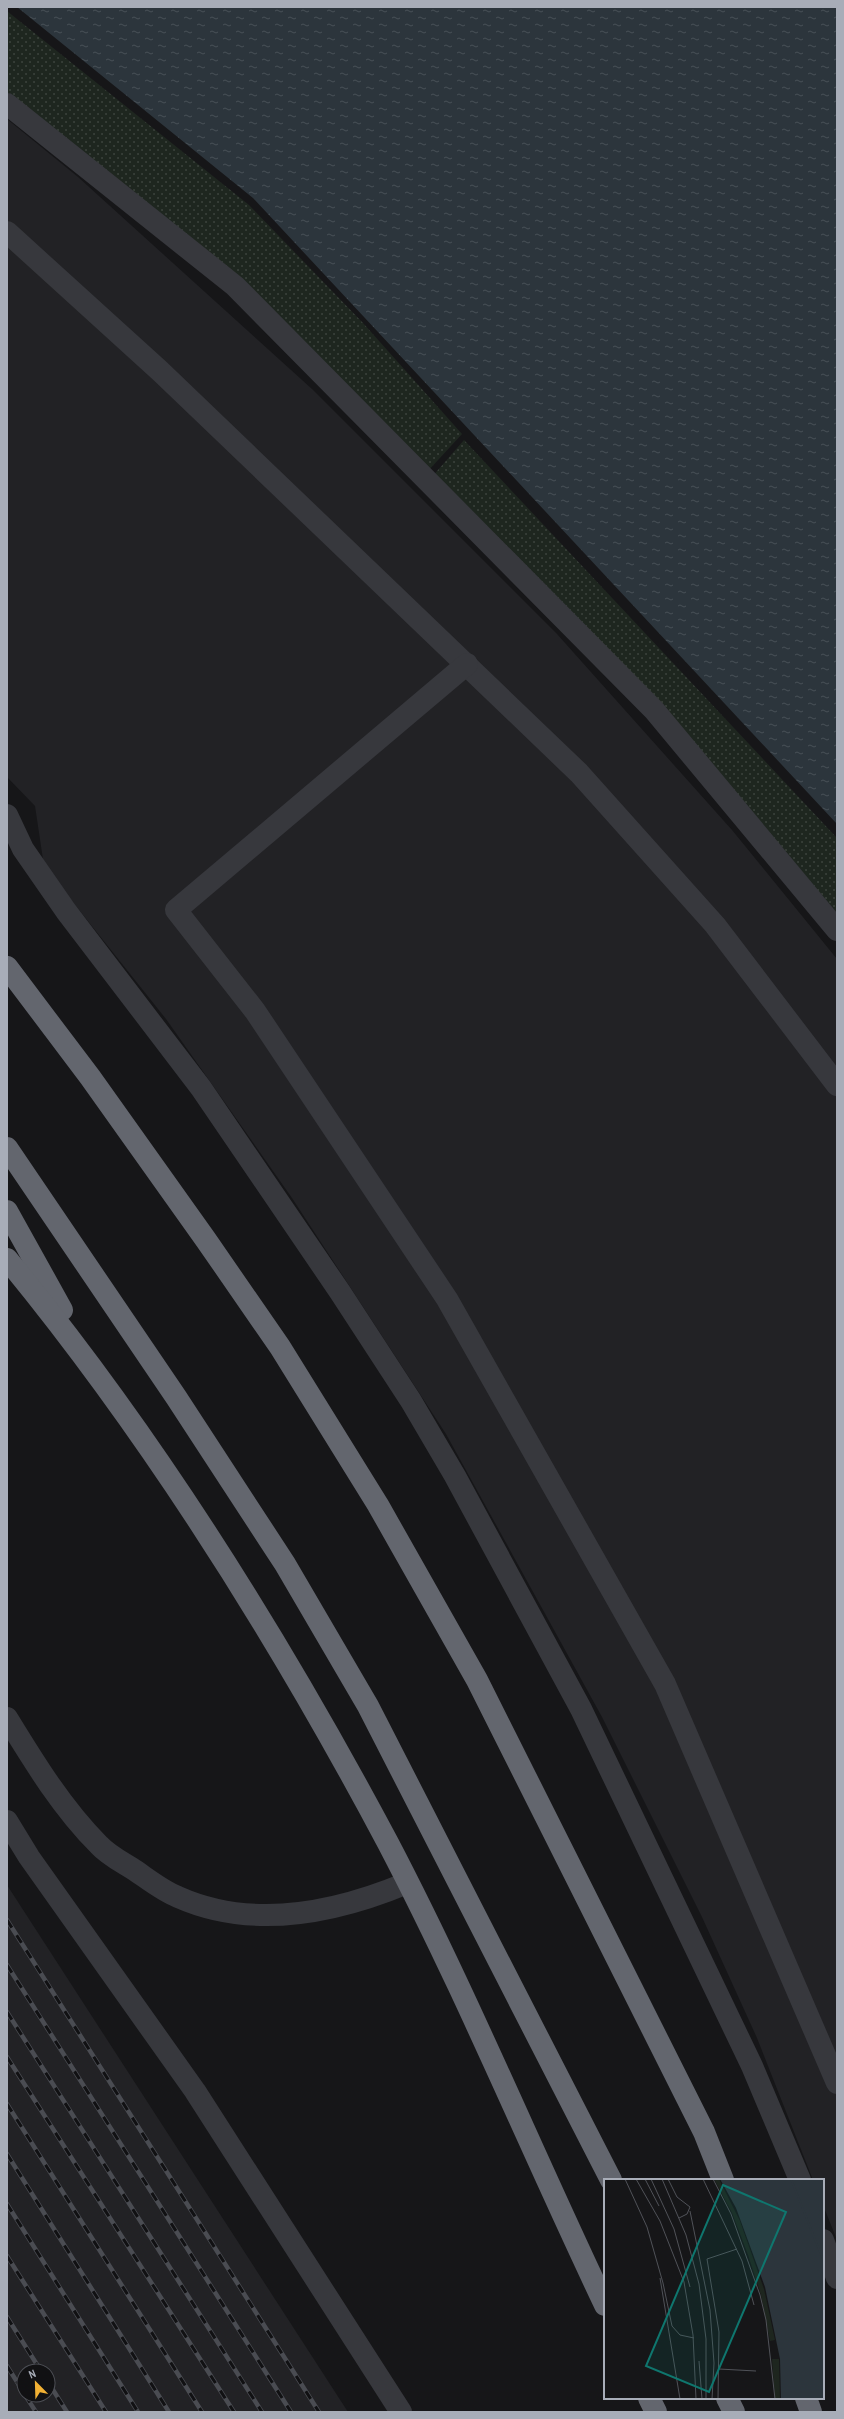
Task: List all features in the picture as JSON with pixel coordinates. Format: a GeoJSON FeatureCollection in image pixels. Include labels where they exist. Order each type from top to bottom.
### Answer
{"type":"FeatureCollection","features":[{"type":"Feature","properties":{"kind":"highway"},"geometry":{"type":"LineString","coordinates":[[7,968],[90,1078],[211,1246],[280,1347],[378,1505],[477,1680],[556,1833],[704,2132],[723,2179]]}},
{"type":"Feature","properties":{"kind":"highway"},"geometry":{"type":"LineString","coordinates":[[7,1148],[176,1396],[285,1564],[368,1706],[610,2179]]}},
{"type":"Feature","properties":{"kind":"highway"},"geometry":{"type":"LineString","coordinates":[[7,1211],[98,1374]]}},
{"type":"Feature","properties":{"kind":"highway"},"geometry":{"type":"LineString","coordinates":[[7,1259],[98,1374],[163,1466],[247,1597],[314,1708],[407,1883],[467,2007],[604,2304]]}},
{"type":"Feature","properties":{"kind":"highway"},"geometry":{"type":"LineString","coordinates":[[650,2399],[656,2412]]}},
{"type":"Feature","properties":{"kind":"highway"},"geometry":{"type":"LineString","coordinates":[[728,2399],[734,2412]]}},
{"type":"Feature","properties":{"kind":"highway"},"geometry":{"type":"LineString","coordinates":[[806,2399],[811,2412]]}},
{"type":"Feature","properties":{"kind":"lane"},"geometry":{"type":"LineString","coordinates":[[7,104],[235,286],[654,710],[837,930]]}},
{"type":"Feature","properties":{"kind":"lane"},"geometry":{"type":"LineString","coordinates":[[7,232],[160,371],[579,773],[715,925],[837,1085]]}},
{"type":"Feature","properties":{"kind":"lane"},"geometry":{"type":"LineString","coordinates":[[467,664],[176,910],[255,1011],[447,1299],[665,1684],[837,2083]]}},
{"type":"Feature","properties":{"kind":"lane"},"geometry":{"type":"LineString","coordinates":[[7,815],[23,849],[66,911],[205,1094],[411,1401],[451,1469],[584,1716],[752,2066],[800,2179]]}},
{"type":"Feature","properties":{"kind":"lane"},"geometry":{"type":"LineString","coordinates":[[7,1718],[60,1800],[100,1846],[177,1897],[212,1909],[239,1914],[298,1914],[334,1908],[372,1898],[407,1883]]}},
{"type":"Feature","properties":{"kind":"lane"},"geometry":{"type":"LineString","coordinates":[[7,1821],[29,1857],[195,2091],[401,2412]]}},
{"type":"Feature","properties":{"kind":"lane"},"geometry":{"type":"LineString","coordinates":[[824,2243],[837,2278]]}},
{"type":"Feature","properties":{"kind":"shaded area"},"geometry":{"type":"Polygon","coordinates":[[[7,11],[249,205],[363,323],[462,434],[427,472],[55,131],[7,92],[7,11]]]}},
{"type":"Feature","properties":{"kind":"shaded area"},"geometry":{"type":"Polygon","coordinates":[[[7,119],[78,177],[312,389],[557,634],[732,830],[837,959],[837,2240],[824,2208],[824,2179],[813,2179],[757,2038],[702,1917],[602,1717],[446,1434],[292,1198],[166,1019],[44,866],[35,806],[7,777],[7,119]]]}},
{"type":"Feature","properties":{"kind":"shaded area"},"geometry":{"type":"Polygon","coordinates":[[[464,440],[837,838],[837,913],[721,777],[431,478],[464,440]]]}},
{"type":"Feature","properties":{"kind":"shaded area"},"geometry":{"type":"Polygon","coordinates":[[[7,1885],[348,2412],[7,2412],[7,1885]]]}},
{"type":"Feature","properties":{"kind":"water"},"geometry":{"type":"Polygon","coordinates":[[[17,7],[837,7],[837,824],[253,198],[17,7]]]}},
{"type":"Feature","properties":{"kind":"railway"},"geometry":{"type":"LineString","coordinates":[[7,1920],[319,2412]]}},
{"type":"Feature","properties":{"kind":"railway"},"geometry":{"type":"LineString","coordinates":[[7,1965],[291,2412]]}},
{"type":"Feature","properties":{"kind":"railway"},"geometry":{"type":"LineString","coordinates":[[7,2012],[262,2412]]}},
{"type":"Feature","properties":{"kind":"railway"},"geometry":{"type":"LineString","coordinates":[[7,2057],[234,2412]]}},
{"type":"Feature","properties":{"kind":"railway"},"geometry":{"type":"LineString","coordinates":[[7,2104],[202,2412]]}},
{"type":"Feature","properties":{"kind":"railway"},"geometry":{"type":"LineString","coordinates":[[7,2154],[169,2412]]}},
{"type":"Feature","properties":{"kind":"railway"},"geometry":{"type":"LineString","coordinates":[[7,2204],[138,2412]]}},
{"type":"Feature","properties":{"kind":"railway"},"geometry":{"type":"LineString","coordinates":[[7,2256],[106,2412]]}},
{"type":"Feature","properties":{"kind":"railway"},"geometry":{"type":"LineString","coordinates":[[7,2317],[36,2363]]}},
{"type":"Feature","properties":{"kind":"railway"},"geometry":{"type":"LineString","coordinates":[[7,2366],[16,2380]]}},
{"type":"Feature","properties":{"kind":"railway"},"geometry":{"type":"LineString","coordinates":[[56,2395],[67,2412]]}},
{"type":"Feature","properties":{"kind":"railway"},"geometry":{"type":"LineString","coordinates":[[30,2403],[36,2412]]}}]}
